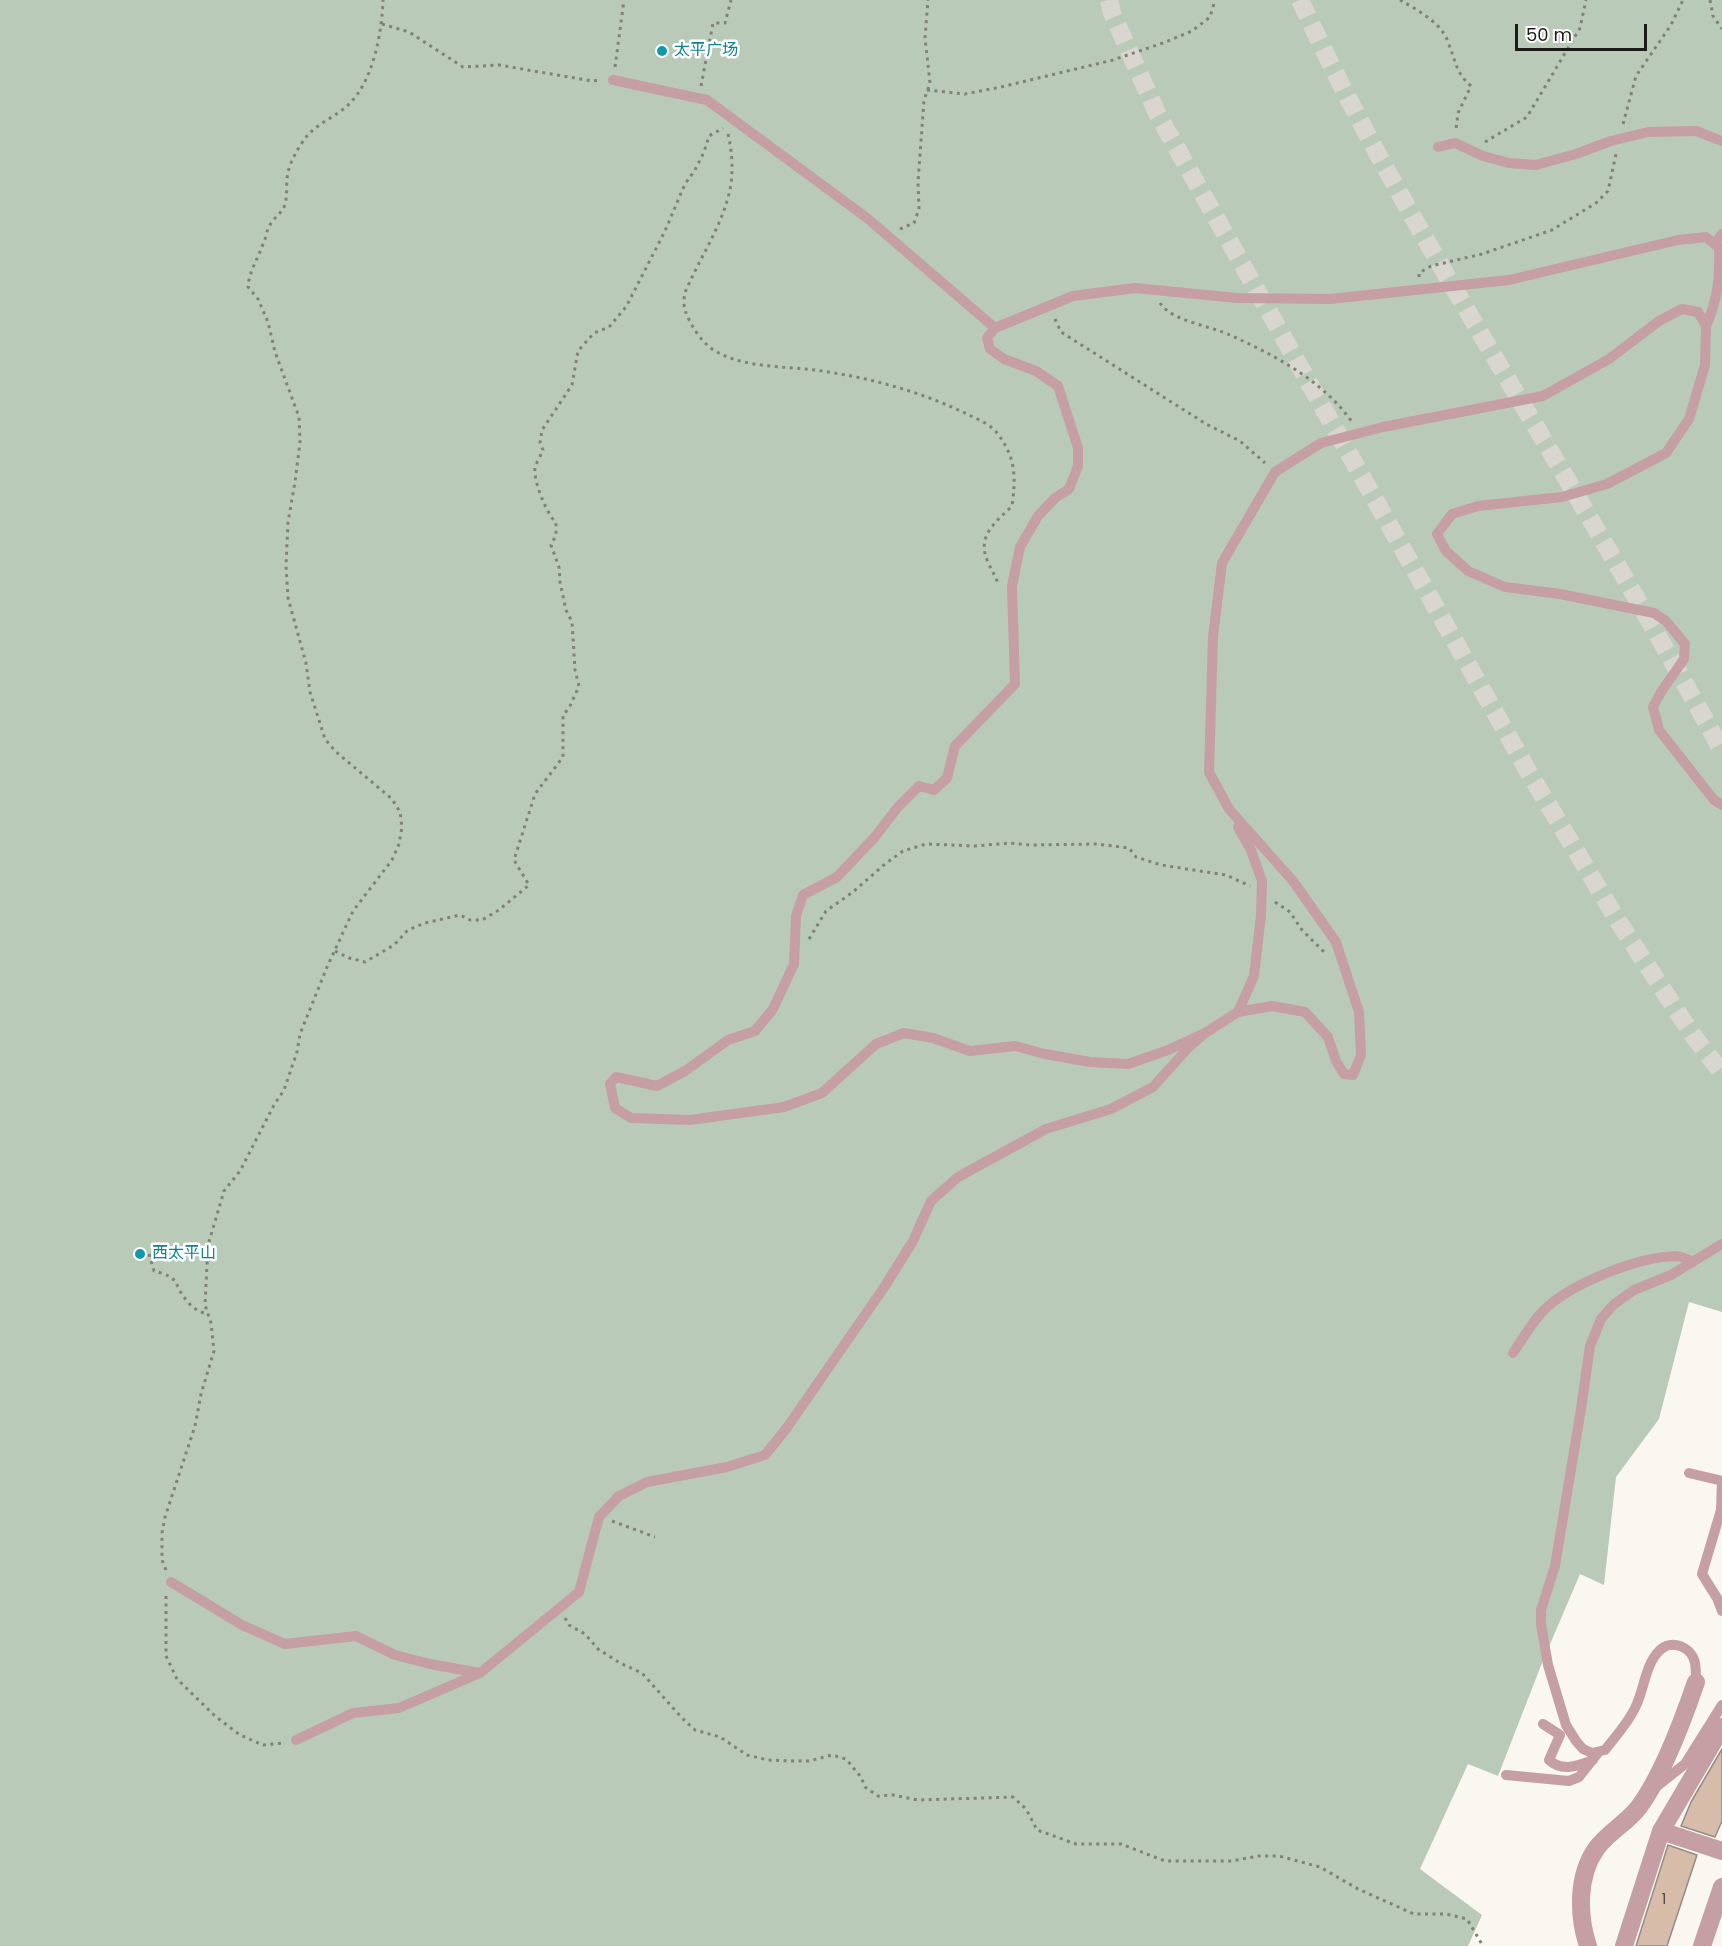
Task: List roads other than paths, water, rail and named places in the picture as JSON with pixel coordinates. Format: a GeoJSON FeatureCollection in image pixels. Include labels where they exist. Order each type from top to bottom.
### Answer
{"type":"FeatureCollection","features":[{"type":"Feature","properties":{"kind":"street"},"geometry":{"type":"LineString","coordinates":[[1588,1946],[1582,1929],[1581,1911],[1583,1883],[1588,1864],[1597,1848],[1638,1808],[1685,1713],[1696,1682]]}},
{"type":"Feature","properties":{"kind":"street"},"geometry":{"type":"LineString","coordinates":[[1624,1946],[1661,1831],[1722,1727]]}},
{"type":"Feature","properties":{"kind":"street"},"geometry":{"type":"LineString","coordinates":[[1661,1831],[1722,1851]]}},
{"type":"Feature","properties":{"kind":"street"},"geometry":{"type":"LineString","coordinates":[[1702,1946],[1722,1887]]}},
{"type":"Feature","properties":{"kind":"lane"},"geometry":{"type":"LineString","coordinates":[[613,80],[707,100],[867,218],[995,328]]}},
{"type":"Feature","properties":{"kind":"lane"},"geometry":{"type":"LineString","coordinates":[[1438,147],[1455,142],[1483,156],[1509,163],[1536,165],[1611,141],[1648,132],[1696,131],[1722,141]]}},
{"type":"Feature","properties":{"kind":"lane"},"geometry":{"type":"LineString","coordinates":[[1714,244],[1722,234]]}},
{"type":"Feature","properties":{"kind":"lane"},"geometry":{"type":"LineString","coordinates":[[1229,809],[1293,881],[1336,942],[1359,1012],[1360,1055],[1353,1075],[1344,1074],[1336,1061],[1328,1037],[1305,1012],[1272,1006],[1238,1012],[1205,1033],[1168,1050],[1128,1064],[1090,1062],[1015,1046],[970,1051],[933,1038],[904,1033],[876,1044],[822,1093],[784,1107],[690,1120],[631,1118],[615,1108],[610,1083],[616,1077],[657,1086],[685,1071],[728,1040],[755,1031],[773,1009],[794,964],[796,916],[803,895],[837,877],[919,786],[934,790],[947,778],[955,746],[1015,684],[1012,586],[1020,547],[1038,516],[1055,498],[1069,489],[1078,466],[1078,448],[1058,386],[1036,371],[1004,358],[990,349],[987,338],[995,328],[1073,296],[1135,288],[1237,298],[1330,299],[1509,280],[1678,240],[1706,237],[1719,248],[1720,278],[1713,311],[1706,326],[1705,365],[1689,419],[1666,453],[1607,484],[1562,497],[1478,506],[1452,513],[1437,534],[1446,551],[1468,571],[1504,587],[1560,594],[1628,608],[1654,614],[1666,621],[1685,644],[1684,659],[1653,707],[1659,730],[1714,800],[1722,805]]}},
{"type":"Feature","properties":{"kind":"lane"},"geometry":{"type":"LineString","coordinates":[[1238,1012],[1254,976],[1261,915],[1262,881],[1251,850],[1209,772],[1213,637],[1222,563],[1275,472],[1321,443],[1543,396],[1609,359],[1659,321],[1682,309],[1698,312],[1706,326]]}},
{"type":"Feature","properties":{"kind":"lane"},"geometry":{"type":"LineString","coordinates":[[296,1740],[353,1713],[399,1708],[480,1673],[579,1592],[599,1517],[619,1496],[647,1482],[727,1467],[765,1455],[786,1429],[885,1286],[913,1241],[931,1201],[958,1177],[1046,1129],[1111,1109],[1153,1087],[1188,1048],[1205,1033]]}},
{"type":"Feature","properties":{"kind":"lane"},"geometry":{"type":"LineString","coordinates":[[1596,1757],[1583,1749],[1566,1725],[1548,1665],[1541,1624],[1541,1610],[1555,1566],[1590,1346],[1601,1318],[1613,1305],[1634,1290],[1671,1275],[1722,1244]]}},
{"type":"Feature","properties":{"kind":"lane"},"geometry":{"type":"LineString","coordinates":[[1513,1353],[1541,1313],[1560,1296],[1603,1274],[1658,1258],[1678,1256],[1693,1262]]}},
{"type":"Feature","properties":{"kind":"lane"},"geometry":{"type":"LineString","coordinates":[[1689,1473],[1722,1481],[1721,1510],[1702,1574],[1722,1611]]}},
{"type":"Feature","properties":{"kind":"lane"},"geometry":{"type":"LineString","coordinates":[[171,1581],[242,1625],[285,1644],[356,1636],[395,1655],[480,1673]]}},
{"type":"Feature","properties":{"kind":"lane"},"geometry":{"type":"LineString","coordinates":[[1506,1775],[1569,1781],[1579,1777],[1605,1750],[1635,1708],[1654,1659],[1667,1645],[1677,1645],[1686,1649],[1695,1662],[1696,1682]]}},
{"type":"Feature","properties":{"kind":"lane"},"geometry":{"type":"LineString","coordinates":[[1646,1794],[1685,1764],[1722,1705]]}},
{"type":"Feature","properties":{"kind":"lane"},"geometry":{"type":"LineString","coordinates":[[1543,1724],[1560,1735],[1549,1760],[1555,1765],[1565,1768],[1596,1757]]}},
{"type":"Feature","properties":{"kind":"tunnel"},"geometry":{"type":"LineString","coordinates":[[1109,0],[1112,13],[1158,115],[1528,771],[1618,921],[1692,1034],[1722,1073]]}},
{"type":"Feature","properties":{"kind":"tunnel"},"geometry":{"type":"LineString","coordinates":[[1300,0],[1393,182],[1639,602],[1722,751]]}},
{"type":"Feature","properties":{"kind":"place","name":"太平广场"},"geometry":{"type":"Point","coordinates":[662,51]}},
{"type":"Feature","properties":{"kind":"place","name":"西太平山"},"geometry":{"type":"Point","coordinates":[140,1254]}}]}
